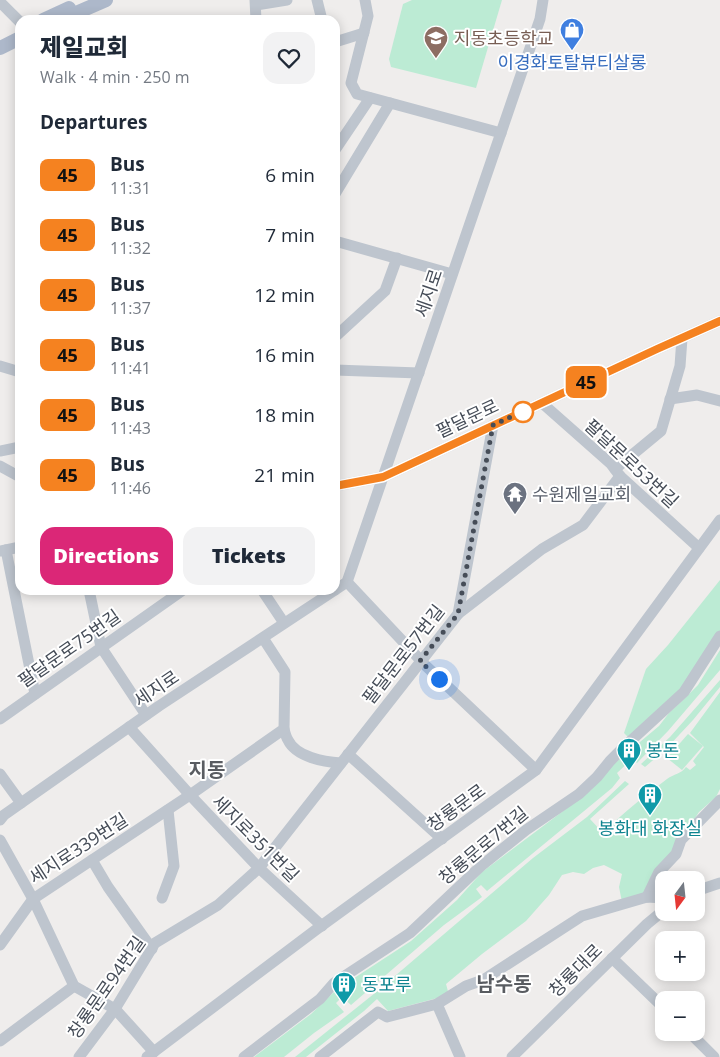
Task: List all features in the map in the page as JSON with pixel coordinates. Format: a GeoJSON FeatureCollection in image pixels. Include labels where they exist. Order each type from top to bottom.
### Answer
{"type":"FeatureCollection","features":[{"type":"Feature","properties":{"kind":"main road"},"geometry":{"type":"LineString","coordinates":[[54,15],[85,0]]}},
{"type":"Feature","properties":{"kind":"main road"},"geometry":{"type":"LineString","coordinates":[[72,15],[106,0]]}},
{"type":"Feature","properties":{"kind":"main road"},"geometry":{"type":"LineString","coordinates":[[0,40],[15,33]]}},
{"type":"Feature","properties":{"kind":"main road"},"geometry":{"type":"LineString","coordinates":[[0,48],[15,40]]}},
{"type":"Feature","properties":{"kind":"street"},"geometry":{"type":"LineString","coordinates":[[256,15],[255,2],[287,0]]}},
{"type":"Feature","properties":{"kind":"street"},"geometry":{"type":"LineString","coordinates":[[317,0],[321,15]]}},
{"type":"Feature","properties":{"kind":"street"},"geometry":{"type":"LineString","coordinates":[[365,0],[368,16],[350,83],[357,94],[501,133]]}},
{"type":"Feature","properties":{"kind":"street","name":"세지로"},"geometry":{"type":"LineString","coordinates":[[340,587],[347,582],[540,19],[543,0]]}},
{"type":"Feature","properties":{"kind":"street"},"geometry":{"type":"LineString","coordinates":[[0,2],[15,17]]}},
{"type":"Feature","properties":{"kind":"street"},"geometry":{"type":"LineString","coordinates":[[340,40],[364,33]]}},
{"type":"Feature","properties":{"kind":"street"},"geometry":{"type":"LineString","coordinates":[[340,143],[370,98]]}},
{"type":"Feature","properties":{"kind":"street"},"geometry":{"type":"LineString","coordinates":[[340,186],[390,103]]}},
{"type":"Feature","properties":{"kind":"street"},"geometry":{"type":"LineString","coordinates":[[340,242],[452,274]]}},
{"type":"Feature","properties":{"kind":"street"},"geometry":{"type":"LineString","coordinates":[[340,332],[385,291],[397,258]]}},
{"type":"Feature","properties":{"kind":"street","name":"팔달문로"},"geometry":{"type":"LineString","coordinates":[[340,485],[383,477],[720,321]]}},
{"type":"Feature","properties":{"kind":"street"},"geometry":{"type":"LineString","coordinates":[[458,614],[542,549],[583,525],[617,473],[661,431],[680,366],[682,338]]}},
{"type":"Feature","properties":{"kind":"street"},"geometry":{"type":"LineString","coordinates":[[0,366],[15,370]]}},
{"type":"Feature","properties":{"kind":"street"},"geometry":{"type":"LineString","coordinates":[[340,370],[418,373]]}},
{"type":"Feature","properties":{"kind":"street"},"geometry":{"type":"LineString","coordinates":[[670,399],[697,395],[720,401]]}},
{"type":"Feature","properties":{"kind":"street","name":"팔달문로53번길"},"geometry":{"type":"LineString","coordinates":[[542,403],[611,464],[617,473],[699,548]]}},
{"type":"Feature","properties":{"kind":"street","name":"팔달문로57번길"},"geometry":{"type":"LineString","coordinates":[[259,868],[458,614],[493,425]]}},
{"type":"Feature","properties":{"kind":"street"},"geometry":{"type":"LineString","coordinates":[[0,448],[15,447]]}},
{"type":"Feature","properties":{"kind":"street"},"geometry":{"type":"LineString","coordinates":[[0,466],[15,474]]}},
{"type":"Feature","properties":{"kind":"street","name":"창룡문로"},"geometry":{"type":"LineString","coordinates":[[150,1054],[536,770],[720,520]]}},
{"type":"Feature","properties":{"kind":"street"},"geometry":{"type":"LineString","coordinates":[[3,551],[35,694]]}},
{"type":"Feature","properties":{"kind":"street"},"geometry":{"type":"LineString","coordinates":[[347,582],[420,661],[536,770]]}},
{"type":"Feature","properties":{"kind":"street"},"geometry":{"type":"LineString","coordinates":[[90,595],[100,647],[146,715]]}},
{"type":"Feature","properties":{"kind":"street","name":"팔달문로75번길"},"geometry":{"type":"LineString","coordinates":[[0,719],[176,595]]}},
{"type":"Feature","properties":{"kind":"street"},"geometry":{"type":"LineString","coordinates":[[265,595],[284,623]]}},
{"type":"Feature","properties":{"kind":"street","name":"세지로"},"geometry":{"type":"LineString","coordinates":[[0,820],[4,815],[146,715],[327,595]]}},
{"type":"Feature","properties":{"kind":"street","name":"창룡문로7번길"},"geometry":{"type":"LineString","coordinates":[[244,1057],[320,999],[334,984],[410,933],[481,866],[526,830],[579,794],[597,777],[610,760],[684,692],[720,636]]}},
{"type":"Feature","properties":{"kind":"street"},"geometry":{"type":"LineString","coordinates":[[263,638],[285,672],[284,729],[288,741],[303,754],[332,762],[344,758],[442,838]]}},
{"type":"Feature","properties":{"kind":"street","name":"세지로351번길"},"geometry":{"type":"LineString","coordinates":[[129,727],[259,868],[322,926]]}},
{"type":"Feature","properties":{"kind":"street","name":"세지로339번길"},"geometry":{"type":"LineString","coordinates":[[0,945],[33,899],[168,810],[284,729]]}},
{"type":"Feature","properties":{"kind":"street"},"geometry":{"type":"LineString","coordinates":[[0,774],[21,803]]}},
{"type":"Feature","properties":{"kind":"street"},"geometry":{"type":"LineString","coordinates":[[647,897],[658,872],[676,854],[681,840],[720,800]]}},
{"type":"Feature","properties":{"kind":"street"},"geometry":{"type":"LineString","coordinates":[[162,898],[174,866],[168,810]]}},
{"type":"Feature","properties":{"kind":"street"},"geometry":{"type":"LineString","coordinates":[[0,840],[33,899],[74,986],[114,1009],[150,1054]]}},
{"type":"Feature","properties":{"kind":"street"},"geometry":{"type":"LineString","coordinates":[[92,860],[108,887],[152,949]]}},
{"type":"Feature","properties":{"kind":"street","name":"창룡문로94번길"},"geometry":{"type":"LineString","coordinates":[[79,1057],[114,1009],[155,943],[218,905],[259,868]]}},
{"type":"Feature","properties":{"kind":"street"},"geometry":{"type":"LineString","coordinates":[[705,888],[720,883]]}},
{"type":"Feature","properties":{"kind":"street"},"geometry":{"type":"LineString","coordinates":[[320,1057],[335,1052],[378,1012],[387,1017],[437,1004],[466,986],[483,980],[582,916],[647,897],[655,897]]}},
{"type":"Feature","properties":{"kind":"street","name":"창룡대로"},"geometry":{"type":"LineString","coordinates":[[512,1057],[655,918]]}},
{"type":"Feature","properties":{"kind":"street"},"geometry":{"type":"LineString","coordinates":[[612,958],[655,999]]}},
{"type":"Feature","properties":{"kind":"street"},"geometry":{"type":"LineString","coordinates":[[0,1042],[74,986]]}},
{"type":"Feature","properties":{"kind":"street"},"geometry":{"type":"LineString","coordinates":[[437,1004],[460,1057]]}},
{"type":"Feature","properties":{"kind":"street"},"geometry":{"type":"LineString","coordinates":[[698,1041],[714,1057]]}},
{"type":"Feature","properties":{"kind":"green space"},"geometry":{"type":"Polygon","coordinates":[[[412,0],[502,0],[476,88],[391,67],[389,59],[403,4],[412,0]]]}},
{"type":"Feature","properties":{"kind":"green space"},"geometry":{"type":"Polygon","coordinates":[[[720,580],[720,632],[682,692],[630,739],[624,733],[646,669],[668,645],[720,580]]]}},
{"type":"Feature","properties":{"kind":"green space"},"geometry":{"type":"Polygon","coordinates":[[[720,650],[720,670],[668,731],[637,763],[632,759],[617,773],[620,778],[612,788],[487,891],[481,885],[476,889],[482,897],[444,925],[351,1005],[342,997],[336,1003],[344,1012],[284,1057],[254,1057],[311,1014],[336,990],[411,941],[457,900],[482,872],[591,790],[609,768],[659,726],[669,713],[698,685],[720,650]]]}},
{"type":"Feature","properties":{"kind":"green space"},"geometry":{"type":"Polygon","coordinates":[[[720,680],[720,687],[666,749],[645,767],[641,764],[670,737],[720,680]]]}},
{"type":"Feature","properties":{"kind":"green space"},"geometry":{"type":"Polygon","coordinates":[[[720,692],[720,789],[716,797],[699,812],[660,871],[655,871],[655,879],[645,894],[622,902],[619,887],[622,874],[604,865],[593,868],[584,874],[573,872],[562,875],[549,895],[526,921],[446,984],[449,995],[388,1011],[377,999],[306,1057],[295,1057],[375,993],[533,858],[587,817],[625,781],[629,784],[590,819],[603,833],[618,818],[667,779],[686,767],[690,770],[696,765],[693,761],[704,747],[690,733],[720,692]]]}},
{"type":"Feature","properties":{"kind":"green space"},"geometry":{"type":"Polygon","coordinates":[[[688,734],[703,746],[682,770],[667,758],[688,734]]]}},
{"type":"Feature","properties":{"kind":"bus line","name":"45"},"geometry":{"type":"LineString","coordinates":[[340,485],[383,477],[720,321]]}},
{"type":"Feature","properties":{"kind":"place","name":"이경화토탈뷰티살롱"},"geometry":{"type":"Point","coordinates":[572,51]}},
{"type":"Feature","properties":{"kind":"place","name":"지동초등학교"},"geometry":{"type":"Point","coordinates":[436,59]}},
{"type":"Feature","properties":{"kind":"place","name":"수원제일교회"},"geometry":{"type":"Point","coordinates":[515,515]}},
{"type":"Feature","properties":{"kind":"place","name":"봉돈"},"geometry":{"type":"Point","coordinates":[629,771]}},
{"type":"Feature","properties":{"kind":"place","name":"봉화대 화장실"},"geometry":{"type":"Point","coordinates":[650,816]}},
{"type":"Feature","properties":{"kind":"place","name":"동포루"},"geometry":{"type":"Point","coordinates":[344,1005]}},
{"type":"Feature","properties":{"kind":"district","name":"지동"},"geometry":{"type":"Point","coordinates":[207,769]}},
{"type":"Feature","properties":{"kind":"district","name":"남수동"},"geometry":{"type":"Point","coordinates":[504,983]}},
{"type":"Feature","properties":{"kind":"route"},"geometry":{"type":"LineString","coordinates":[[439,679],[420,661],[458,614],[493,425],[526,410],[523,412]]}}]}
